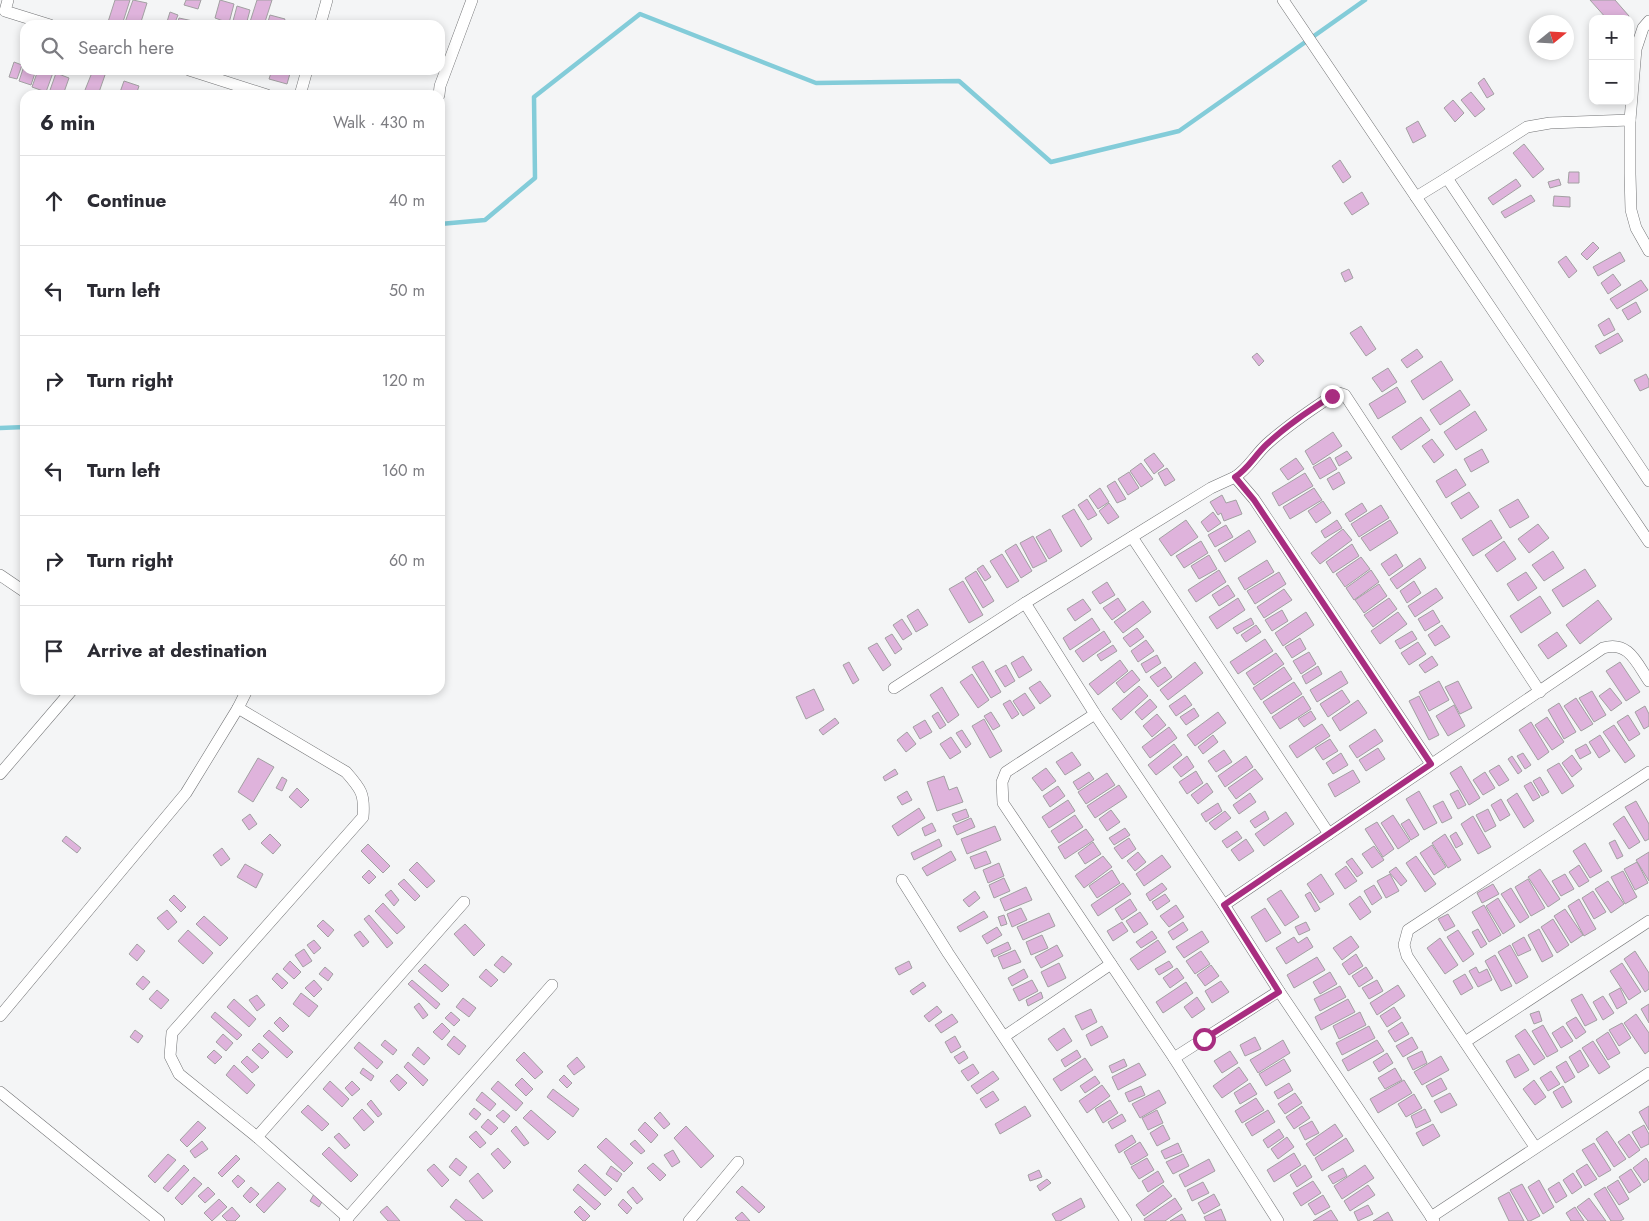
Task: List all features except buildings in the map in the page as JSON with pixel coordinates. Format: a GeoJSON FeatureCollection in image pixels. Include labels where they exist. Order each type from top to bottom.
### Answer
{"type":"FeatureCollection","features":[{"type":"Feature","properties":{"kind":"street"},"geometry":{"type":"LineString","coordinates":[[8,0],[5,11],[34,20]]}},
{"type":"Feature","properties":{"kind":"street"},"geometry":{"type":"LineString","coordinates":[[321,20],[327,0]]}},
{"type":"Feature","properties":{"kind":"street"},"geometry":{"type":"LineString","coordinates":[[445,73],[472,0]]}},
{"type":"Feature","properties":{"kind":"street"},"geometry":{"type":"LineString","coordinates":[[1283,0],[1649,542]]}},
{"type":"Feature","properties":{"kind":"street"},"geometry":{"type":"LineString","coordinates":[[1649,21],[1643,28],[1636,49],[1630,120],[1631,210],[1636,228],[1649,251]]}},
{"type":"Feature","properties":{"kind":"street"},"geometry":{"type":"LineString","coordinates":[[205,75],[251,90]]}},
{"type":"Feature","properties":{"kind":"street"},"geometry":{"type":"LineString","coordinates":[[301,90],[306,75]]}},
{"type":"Feature","properties":{"kind":"street"},"geometry":{"type":"LineString","coordinates":[[440,90],[444,75]]}},
{"type":"Feature","properties":{"kind":"street"},"geometry":{"type":"LineString","coordinates":[[1416,197],[1527,127],[1550,123],[1630,120]]}},
{"type":"Feature","properties":{"kind":"street"},"geometry":{"type":"LineString","coordinates":[[1447,178],[1649,481]]}},
{"type":"Feature","properties":{"kind":"street"},"geometry":{"type":"LineString","coordinates":[[894,688],[1025,603],[1211,488],[1244,472],[1261,450],[1287,426],[1339,393],[1345,395],[1540,692]]}},
{"type":"Feature","properties":{"kind":"street"},"geometry":{"type":"LineString","coordinates":[[1235,477],[1254,500],[1431,764]]}},
{"type":"Feature","properties":{"kind":"street"},"geometry":{"type":"LineString","coordinates":[[1132,537],[1329,834]]}},
{"type":"Feature","properties":{"kind":"street"},"geometry":{"type":"LineString","coordinates":[[0,575],[20,589]]}},
{"type":"Feature","properties":{"kind":"street"},"geometry":{"type":"LineString","coordinates":[[1025,603],[1095,714],[1432,1219],[1535,1147],[1649,1073]]}},
{"type":"Feature","properties":{"kind":"street"},"geometry":{"type":"LineString","coordinates":[[1224,905],[1603,648],[1612,645],[1630,652],[1649,682]]}},
{"type":"Feature","properties":{"kind":"street"},"geometry":{"type":"LineString","coordinates":[[0,774],[68,695]]}},
{"type":"Feature","properties":{"kind":"street"},"geometry":{"type":"LineString","coordinates":[[0,1016],[186,793],[244,695]]}},
{"type":"Feature","properties":{"kind":"street"},"geometry":{"type":"LineString","coordinates":[[238,708],[346,772],[358,786],[364,801],[363,817],[172,1033],[170,1056],[179,1074],[257,1137],[346,1220],[552,985]]}},
{"type":"Feature","properties":{"kind":"street"},"geometry":{"type":"LineString","coordinates":[[1095,714],[1006,772],[1002,782],[1001,794],[1003,803],[1174,1058],[1278,1221]]}},
{"type":"Feature","properties":{"kind":"street"},"geometry":{"type":"LineString","coordinates":[[1535,1147],[1407,956],[1404,945],[1408,930],[1649,772]]}},
{"type":"Feature","properties":{"kind":"street"},"geometry":{"type":"LineString","coordinates":[[902,880],[948,953],[1126,1221]]}},
{"type":"Feature","properties":{"kind":"street"},"geometry":{"type":"LineString","coordinates":[[257,1137],[464,902]]}},
{"type":"Feature","properties":{"kind":"street"},"geometry":{"type":"LineString","coordinates":[[1466,1042],[1649,921]]}},
{"type":"Feature","properties":{"kind":"street"},"geometry":{"type":"LineString","coordinates":[[1004,1036],[1111,964]]}},
{"type":"Feature","properties":{"kind":"street"},"geometry":{"type":"LineString","coordinates":[[1174,1058],[1279,992]]}},
{"type":"Feature","properties":{"kind":"street"},"geometry":{"type":"LineString","coordinates":[[0,1092],[159,1221]]}},
{"type":"Feature","properties":{"kind":"street"},"geometry":{"type":"LineString","coordinates":[[689,1221],[738,1162]]}},
{"type":"Feature","properties":{"kind":"waterway"},"geometry":{"type":"LineString","coordinates":[[445,224],[485,220],[535,178],[534,97],[640,14],[816,83],[959,81],[1051,162],[1179,131],[1365,0]]}},
{"type":"Feature","properties":{"kind":"waterway"},"geometry":{"type":"LineString","coordinates":[[0,428],[20,427]]}},
{"type":"Feature","properties":{"kind":"route"},"geometry":{"type":"LineString","coordinates":[[1204,1039],[1279,992],[1224,905],[1431,764],[1248,490],[1235,477],[1244,472],[1261,450],[1287,426],[1332,396]]}}]}
